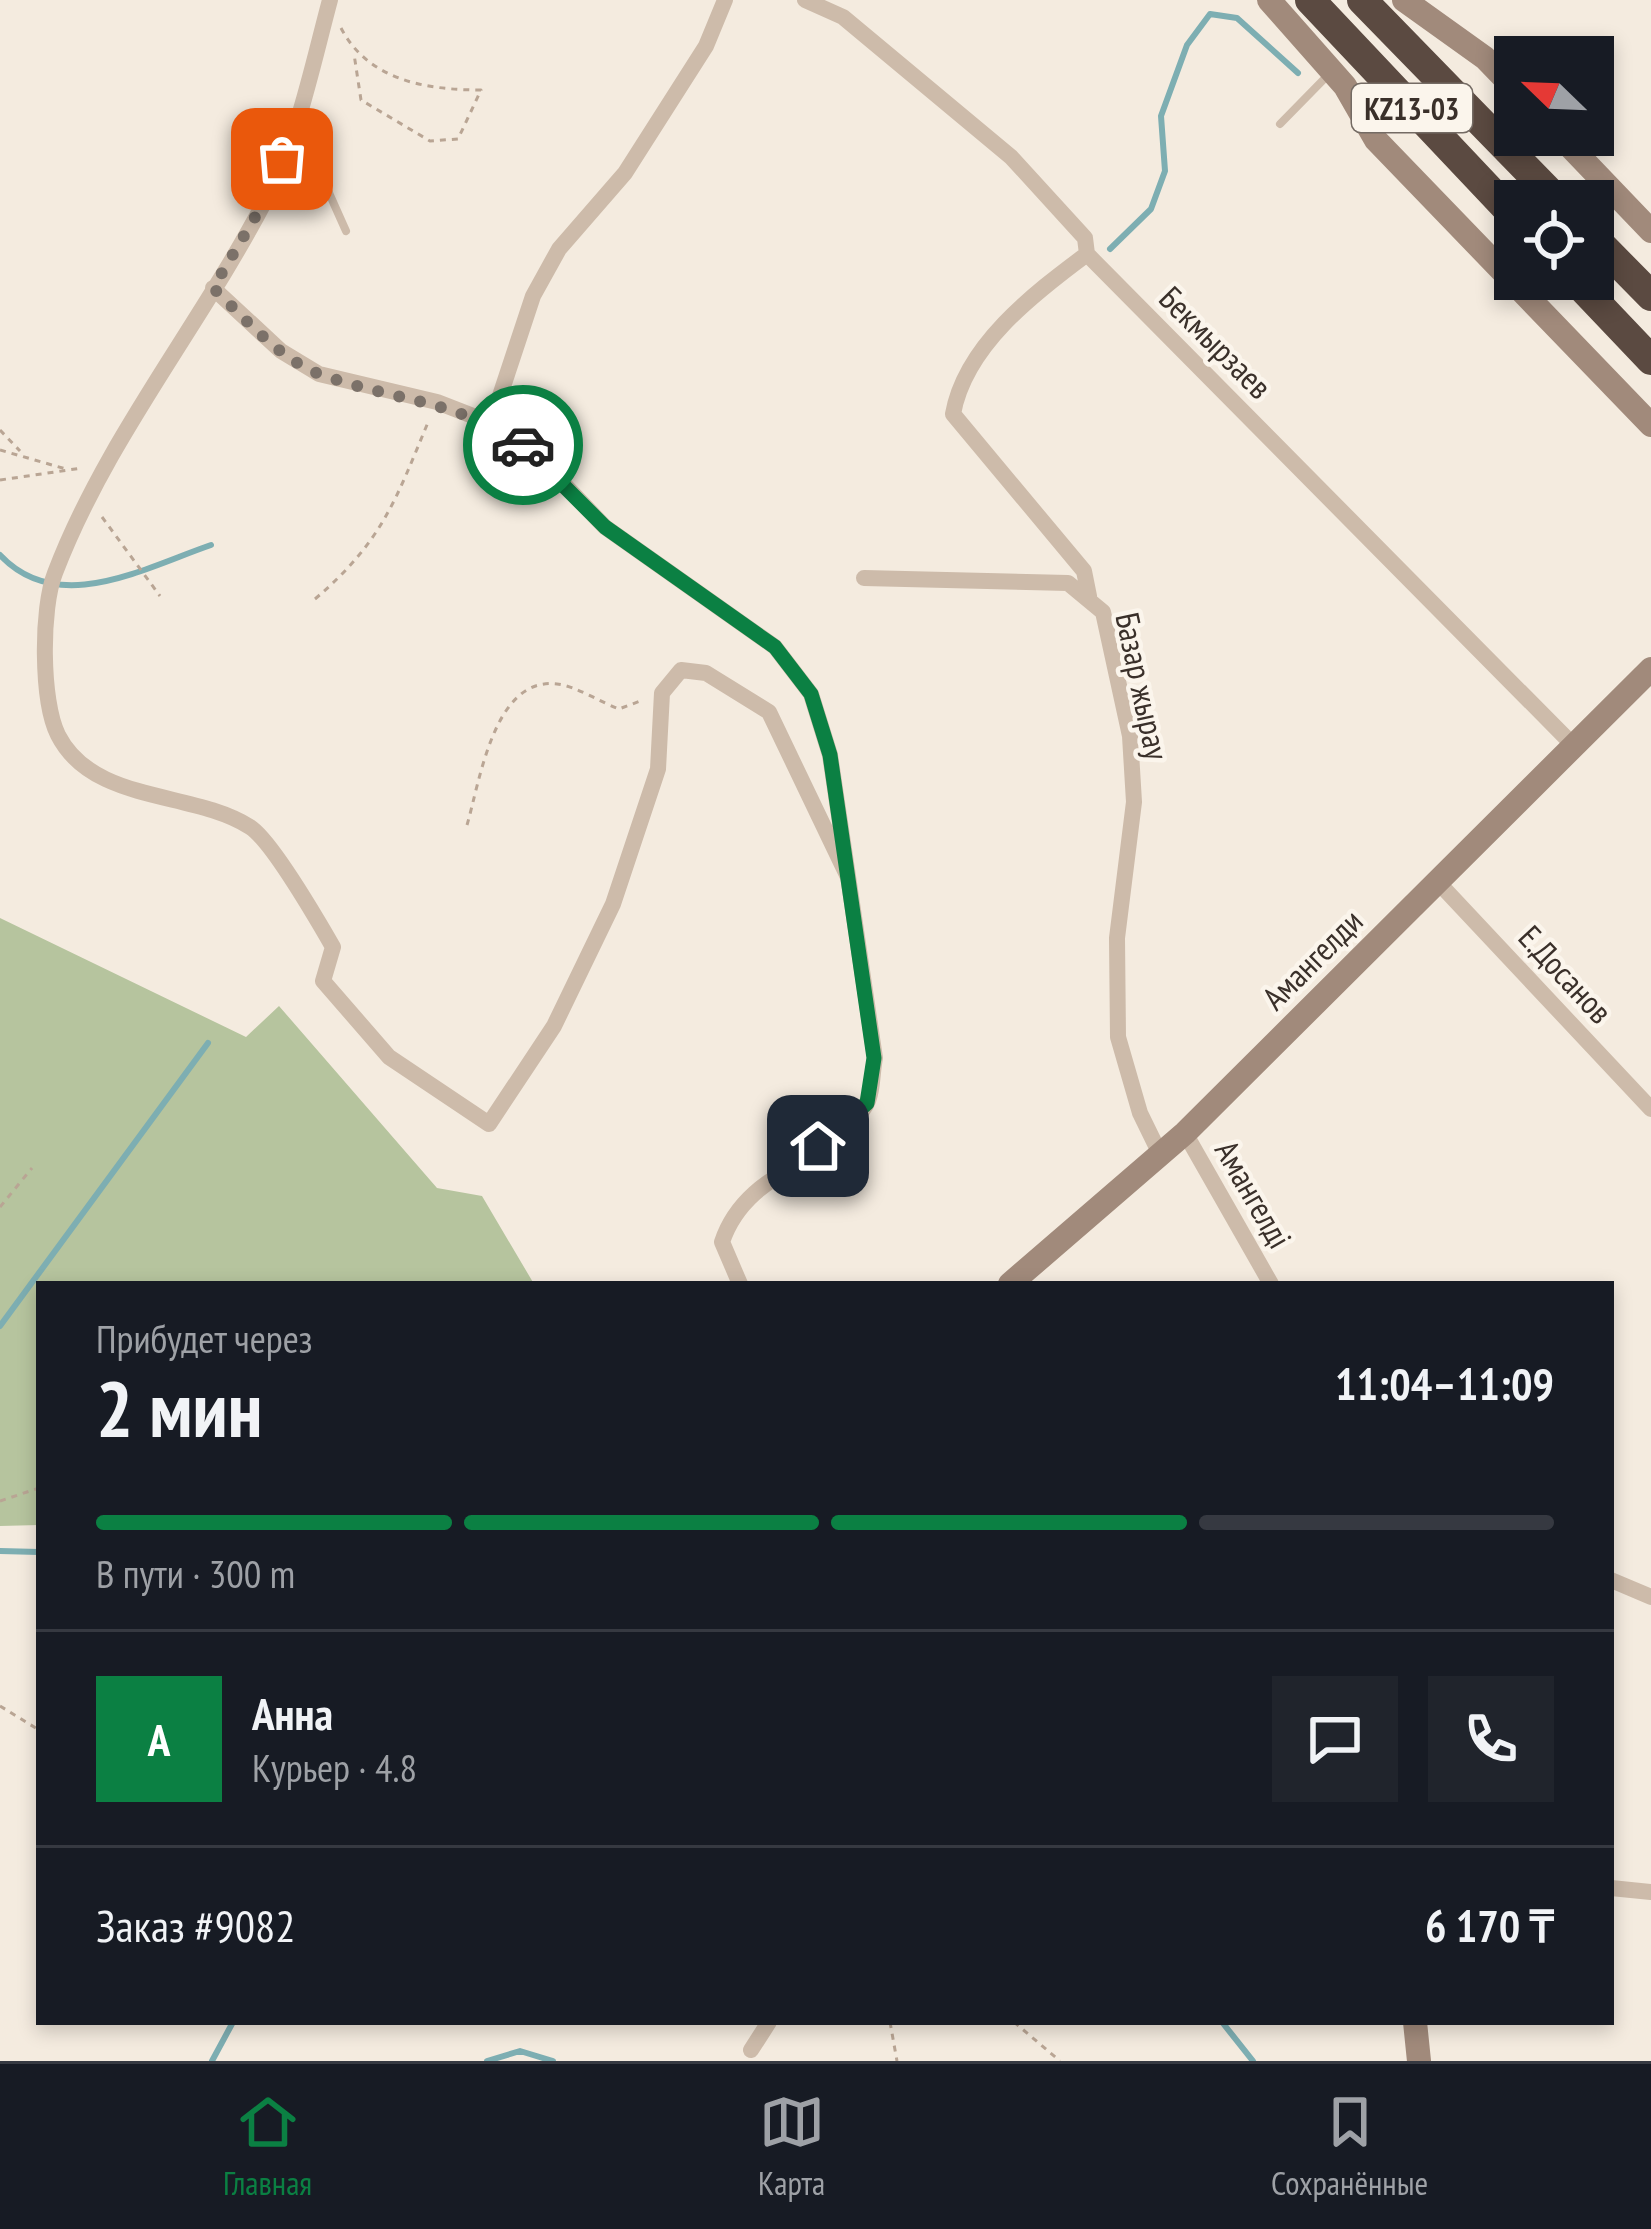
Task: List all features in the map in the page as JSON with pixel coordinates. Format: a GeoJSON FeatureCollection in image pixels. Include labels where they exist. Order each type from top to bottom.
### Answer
{"type":"FeatureCollection","features":[{"type":"Feature","properties":{"kind":"highway","name":"KZ13-03"},"geometry":{"type":"LineString","coordinates":[[1310,0],[1494,195]]}},
{"type":"Feature","properties":{"kind":"highway","name":"KZ13-03"},"geometry":{"type":"LineString","coordinates":[[1362,0],[1538,180]]}},
{"type":"Feature","properties":{"kind":"highway"},"geometry":{"type":"LineString","coordinates":[[1614,258],[1651,296]]}},
{"type":"Feature","properties":{"kind":"highway"},"geometry":{"type":"LineString","coordinates":[[1594,300],[1651,360]]}},
{"type":"Feature","properties":{"kind":"main road"},"geometry":{"type":"LineString","coordinates":[[1270,0],[1332,71],[1376,140],[1651,425]]}},
{"type":"Feature","properties":{"kind":"main road"},"geometry":{"type":"LineString","coordinates":[[1414,3],[1494,68]]}},
{"type":"Feature","properties":{"kind":"main road"},"geometry":{"type":"LineString","coordinates":[[1579,156],[1651,232]]}},
{"type":"Feature","properties":{"kind":"main road","name":"Амангелди"},"geometry":{"type":"LineString","coordinates":[[1013,1281],[1185,1133],[1651,669]]}},
{"type":"Feature","properties":{"kind":"main road"},"geometry":{"type":"LineString","coordinates":[[1415,2025],[1419,2061]]}},
{"type":"Feature","properties":{"kind":"street"},"geometry":{"type":"LineString","coordinates":[[490,423],[532,296],[560,249],[625,173],[706,46],[725,0]]}},
{"type":"Feature","properties":{"kind":"street","name":"Бекмырзаев"},"geometry":{"type":"LineString","coordinates":[[805,0],[843,17],[1011,157],[1085,238],[1087,254],[1574,746]]}},
{"type":"Feature","properties":{"kind":"street"},"geometry":{"type":"LineString","coordinates":[[329,2],[297,121],[267,197],[108,465],[53,577],[44,665],[56,733],[75,758],[114,784],[189,801],[254,829],[333,947],[323,981],[389,1058],[489,1124],[554,1026],[613,904],[658,769],[662,693],[681,670],[706,674],[769,712],[848,877]]}},
{"type":"Feature","properties":{"kind":"street"},"geometry":{"type":"LineString","coordinates":[[1087,254],[1034,292],[960,379],[953,414],[1084,571],[1089,596]]}},
{"type":"Feature","properties":{"kind":"street"},"geometry":{"type":"LineString","coordinates":[[213,288],[281,351],[319,374],[437,402],[490,423],[535,454],[605,527],[775,647],[811,694],[830,755],[874,1058],[867,1103],[845,1128],[764,1183],[730,1216],[722,1242],[739,1281]]}},
{"type":"Feature","properties":{"kind":"street","name":"Базар жырау"},"geometry":{"type":"LineString","coordinates":[[864,578],[1068,583],[1089,596],[1102,612],[1132,758],[1134,802],[1117,938],[1118,1036],[1140,1113],[1160,1154]]}},
{"type":"Feature","properties":{"kind":"street","name":"Е.Досанов"},"geometry":{"type":"LineString","coordinates":[[1436,880],[1651,1109]]}},
{"type":"Feature","properties":{"kind":"street","name":"Амангелді"},"geometry":{"type":"LineString","coordinates":[[1185,1133],[1269,1281]]}},
{"type":"Feature","properties":{"kind":"street"},"geometry":{"type":"LineString","coordinates":[[1614,1581],[1651,1597]]}},
{"type":"Feature","properties":{"kind":"street"},"geometry":{"type":"LineString","coordinates":[[1614,1888],[1651,1892]]}},
{"type":"Feature","properties":{"kind":"street"},"geometry":{"type":"LineString","coordinates":[[751,2050],[767,2025]]}},
{"type":"Feature","properties":{"kind":"lane"},"geometry":{"type":"LineString","coordinates":[[1280,124],[1332,71]]}},
{"type":"Feature","properties":{"kind":"lane"},"geometry":{"type":"LineString","coordinates":[[297,121],[346,231]]}},
{"type":"Feature","properties":{"kind":"path"},"geometry":{"type":"LineString","coordinates":[[329,2],[354,54],[361,100],[430,141],[458,139],[481,90],[440,90],[400,81],[354,54]]}},
{"type":"Feature","properties":{"kind":"path"},"geometry":{"type":"LineString","coordinates":[[315,599],[352,567],[383,529],[437,402]]}},
{"type":"Feature","properties":{"kind":"path"},"geometry":{"type":"LineString","coordinates":[[0,430],[21,452]]}},
{"type":"Feature","properties":{"kind":"path"},"geometry":{"type":"LineString","coordinates":[[0,450],[21,452],[68,470]]}},
{"type":"Feature","properties":{"kind":"path"},"geometry":{"type":"LineString","coordinates":[[0,480],[108,465]]}},
{"type":"Feature","properties":{"kind":"path"},"geometry":{"type":"LineString","coordinates":[[94,493],[105,527],[160,596]]}},
{"type":"Feature","properties":{"kind":"path"},"geometry":{"type":"LineString","coordinates":[[466,825],[502,712],[536,685],[560,684],[619,709],[662,693]]}},
{"type":"Feature","properties":{"kind":"path"},"geometry":{"type":"LineString","coordinates":[[0,1207],[32,1168]]}},
{"type":"Feature","properties":{"kind":"path"},"geometry":{"type":"LineString","coordinates":[[0,1501],[36,1489]]}},
{"type":"Feature","properties":{"kind":"path"},"geometry":{"type":"LineString","coordinates":[[0,1706],[36,1728]]}},
{"type":"Feature","properties":{"kind":"path"},"geometry":{"type":"LineString","coordinates":[[890,2025],[896,2061]]}},
{"type":"Feature","properties":{"kind":"path"},"geometry":{"type":"LineString","coordinates":[[1018,2025],[1060,2061]]}},
{"type":"Feature","properties":{"kind":"green space"},"geometry":{"type":"Polygon","coordinates":[[[0,918],[246,1037],[279,1006],[437,1188],[482,1196],[532,1281],[36,1281],[36,1525],[0,1526],[0,918]]]}},
{"type":"Feature","properties":{"kind":"waterway"},"geometry":{"type":"LineString","coordinates":[[1110,249],[1151,209],[1165,171],[1161,116],[1187,45],[1210,14],[1237,18],[1298,73]]}},
{"type":"Feature","properties":{"kind":"waterway"},"geometry":{"type":"LineString","coordinates":[[0,555],[23,573],[48,583],[75,585],[130,575],[211,545]]}},
{"type":"Feature","properties":{"kind":"waterway"},"geometry":{"type":"LineString","coordinates":[[0,1326],[208,1043]]}},
{"type":"Feature","properties":{"kind":"waterway"},"geometry":{"type":"LineString","coordinates":[[0,1551],[36,1552]]}},
{"type":"Feature","properties":{"kind":"waterway"},"geometry":{"type":"LineString","coordinates":[[212,2061],[231,2025]]}},
{"type":"Feature","properties":{"kind":"waterway"},"geometry":{"type":"LineString","coordinates":[[1224,2025],[1253,2061]]}},
{"type":"Feature","properties":{"kind":"waterway"},"geometry":{"type":"LineString","coordinates":[[487,2061],[520,2051],[553,2061]]}},
{"type":"Feature","properties":{"kind":"way so far"},"geometry":{"type":"LineString","coordinates":[[282,159],[267,197],[213,288],[281,351],[319,374],[437,402],[490,423],[523,445]]}},
{"type":"Feature","properties":{"kind":"route"},"geometry":{"type":"LineString","coordinates":[[523,445],[605,527],[775,647],[811,694],[830,755],[874,1058],[867,1103],[845,1128],[818,1146]]}}]}
